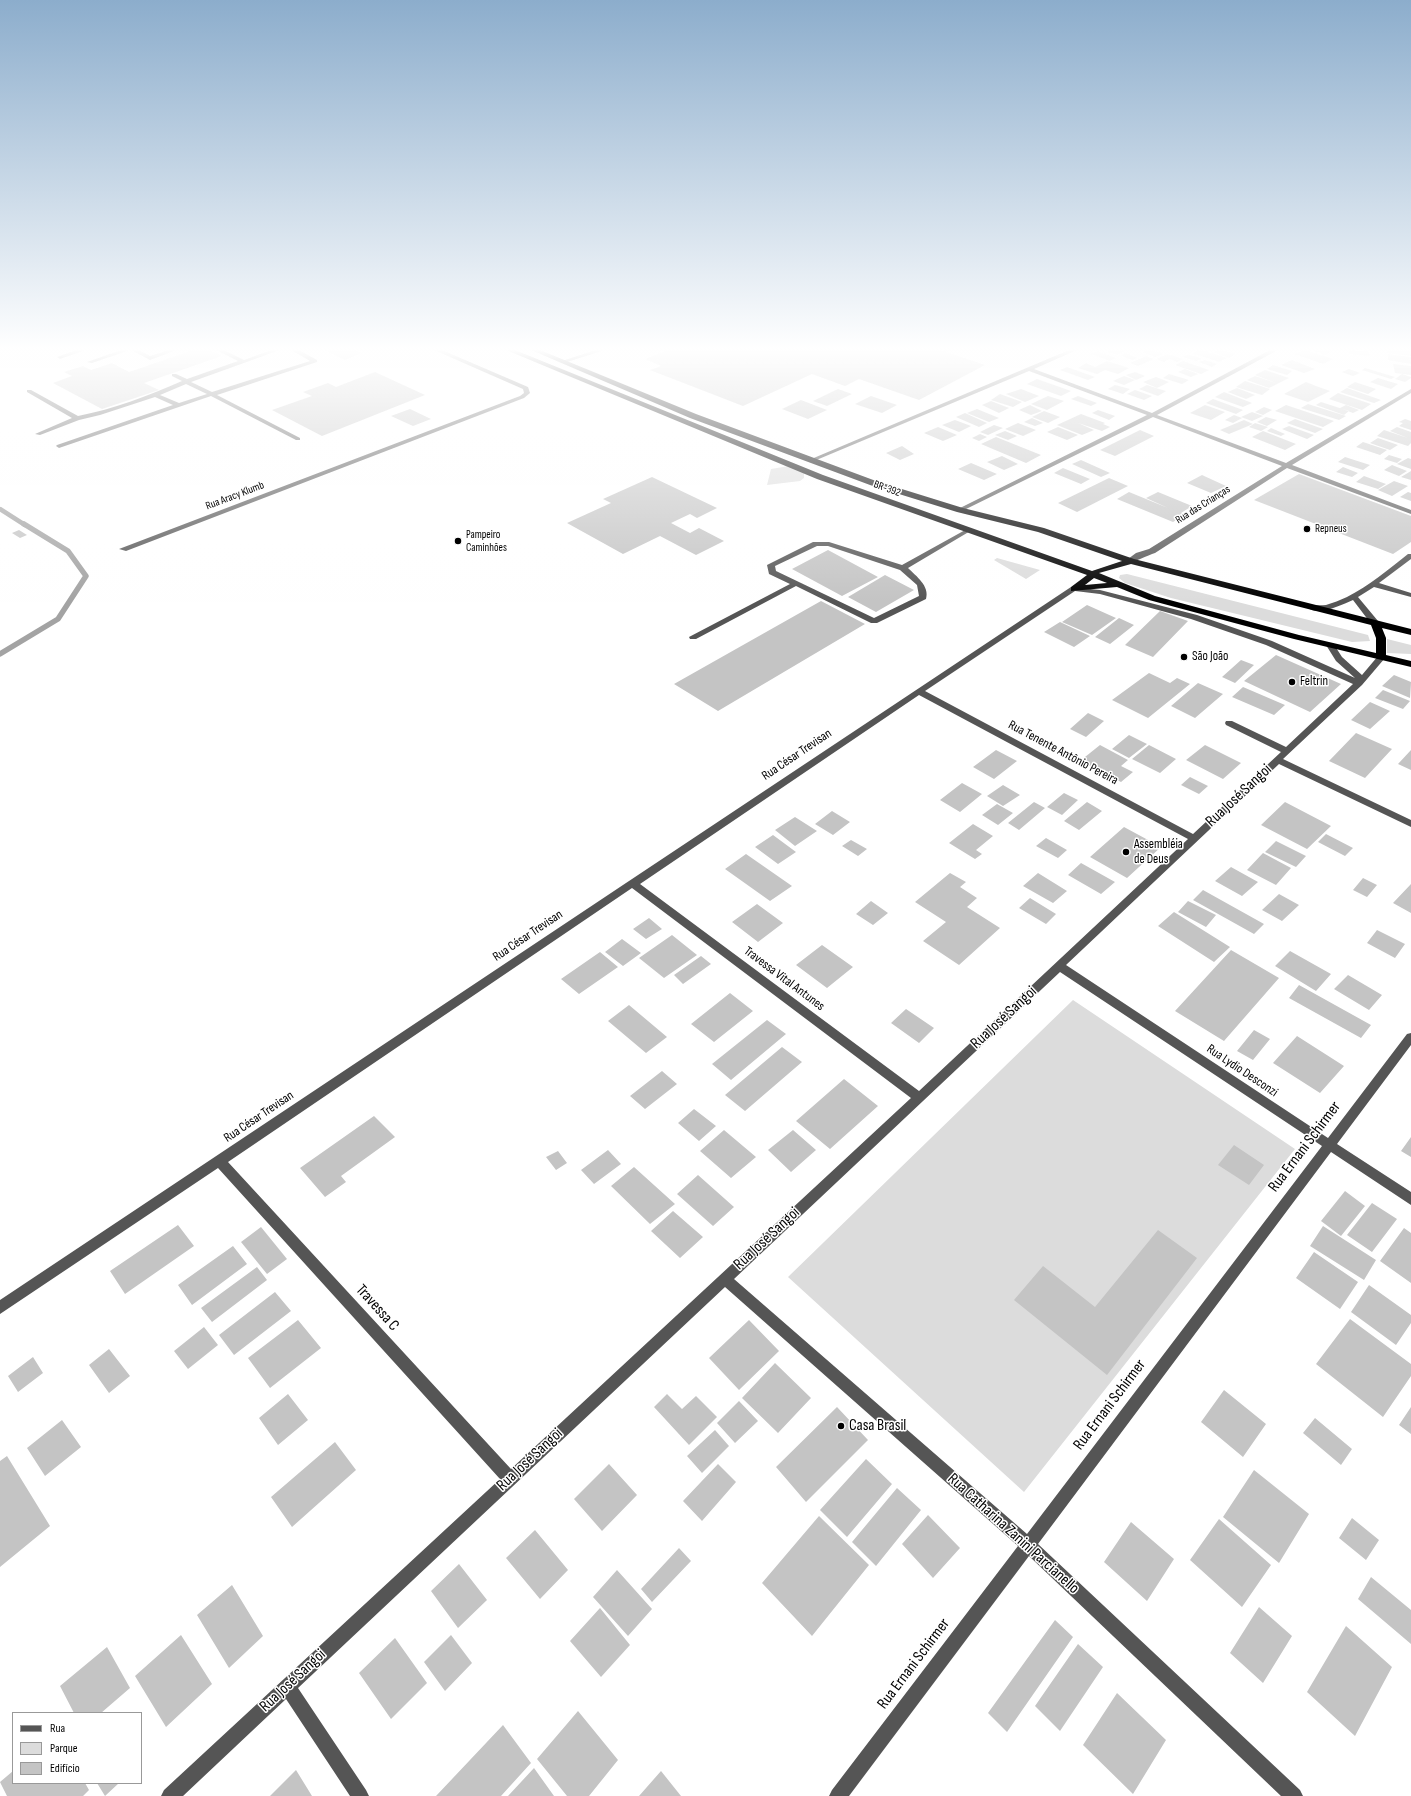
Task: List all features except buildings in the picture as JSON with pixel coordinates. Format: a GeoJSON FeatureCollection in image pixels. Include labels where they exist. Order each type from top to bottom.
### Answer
{"type":"FeatureCollection","features":[{"type":"Feature","properties":{"kind":"highway","name":"BR-392"},"geometry":{"type":"LineString","coordinates":[[715,434],[814,474],[1060,563]]}},
{"type":"Feature","properties":{"kind":"highway","name":"BR-392"},"geometry":{"type":"LineString","coordinates":[[741,434],[873,483],[960,510],[1041,530],[1131,561],[1308,608],[1411,632]]}},
{"type":"Feature","properties":{"kind":"highway","name":"BR-392"},"geometry":{"type":"LineString","coordinates":[[1078,586],[1097,571],[1131,561]]}},
{"type":"Feature","properties":{"kind":"highway"},"geometry":{"type":"LineString","coordinates":[[1060,563],[1093,574],[1152,598],[1214,616],[1381,658],[1411,664]]}},
{"type":"Feature","properties":{"kind":"highway"},"geometry":{"type":"LineString","coordinates":[[1060,563],[1074,571],[1078,586],[1117,584]]}},
{"type":"Feature","properties":{"kind":"highway"},"geometry":{"type":"LineString","coordinates":[[1111,567],[1108,575],[1117,584]]}},
{"type":"Feature","properties":{"kind":"highway"},"geometry":{"type":"LineString","coordinates":[[1375,623],[1381,638],[1381,658]]}},
{"type":"Feature","properties":{"kind":"street"},"geometry":{"type":"LineString","coordinates":[[59,446],[93,434]]}},
{"type":"Feature","properties":{"kind":"street"},"geometry":{"type":"LineString","coordinates":[[288,434],[298,439]]}},
{"type":"Feature","properties":{"kind":"street","name":"Rua Aracy Klumb"},"geometry":{"type":"LineString","coordinates":[[122,549],[425,434]]}},
{"type":"Feature","properties":{"kind":"street"},"geometry":{"type":"LineString","coordinates":[[812,460],[875,434]]}},
{"type":"Feature","properties":{"kind":"street"},"geometry":{"type":"LineString","coordinates":[[960,510],[1114,434]]}},
{"type":"Feature","properties":{"kind":"street"},"geometry":{"type":"LineString","coordinates":[[1203,434],[1411,512]]}},
{"type":"Feature","properties":{"kind":"street","name":"Rua das Crianças"},"geometry":{"type":"LineString","coordinates":[[1131,561],[1139,555],[1152,551],[1287,465],[1339,434]]}},
{"type":"Feature","properties":{"kind":"street"},"geometry":{"type":"LineString","coordinates":[[903,568],[969,530]]}},
{"type":"Feature","properties":{"kind":"street"},"geometry":{"type":"LineString","coordinates":[[816,544],[829,544],[903,568],[920,584],[923,591],[923,597],[874,621],[772,572],[771,565],[816,544]]}},
{"type":"Feature","properties":{"kind":"street"},"geometry":{"type":"LineString","coordinates":[[1148,565],[1152,551]]}},
{"type":"Feature","properties":{"kind":"street"},"geometry":{"type":"LineString","coordinates":[[1308,608],[1319,609],[1355,598],[1411,556]]}},
{"type":"Feature","properties":{"kind":"street"},"geometry":{"type":"LineString","coordinates":[[693,637],[797,583]]}},
{"type":"Feature","properties":{"kind":"street"},"geometry":{"type":"LineString","coordinates":[[1374,584],[1411,595]]}},
{"type":"Feature","properties":{"kind":"street"},"geometry":{"type":"LineString","coordinates":[[1078,586],[1194,617],[1269,643],[1360,681]]}},
{"type":"Feature","properties":{"kind":"street","name":"Rua César Trevisan"},"geometry":{"type":"LineString","coordinates":[[0,1308],[632,883],[1078,586]]}},
{"type":"Feature","properties":{"kind":"street"},"geometry":{"type":"LineString","coordinates":[[1355,598],[1375,623]]}},
{"type":"Feature","properties":{"kind":"street"},"geometry":{"type":"LineString","coordinates":[[1330,645],[1339,659],[1360,681]]}},
{"type":"Feature","properties":{"kind":"street","name":"Rua José Sangoi"},"geometry":{"type":"LineString","coordinates":[[170,1796],[919,1098],[1278,760],[1360,681],[1381,658]]}},
{"type":"Feature","properties":{"kind":"street","name":"Rua Tenente Antônio Pereira"},"geometry":{"type":"LineString","coordinates":[[919,691],[1194,838]]}},
{"type":"Feature","properties":{"kind":"street"},"geometry":{"type":"LineString","coordinates":[[1229,724],[1287,750]]}},
{"type":"Feature","properties":{"kind":"street"},"geometry":{"type":"LineString","coordinates":[[1278,760],[1411,824]]}},
{"type":"Feature","properties":{"kind":"street","name":"Travessa Vital Antunes"},"geometry":{"type":"LineString","coordinates":[[632,883],[919,1098]]}},
{"type":"Feature","properties":{"kind":"street","name":"Rua Lydio Desconzi"},"geometry":{"type":"LineString","coordinates":[[1059,966],[1411,1199]]}},
{"type":"Feature","properties":{"kind":"street","name":"Rua Ernani Schirmer"},"geometry":{"type":"LineString","coordinates":[[838,1796],[1026,1544],[1411,1037]]}},
{"type":"Feature","properties":{"kind":"street","name":"Travessa C"},"geometry":{"type":"LineString","coordinates":[[219,1160],[510,1479]]}},
{"type":"Feature","properties":{"kind":"street","name":"Rua Catharina Zanini Parcianello"},"geometry":{"type":"LineString","coordinates":[[725,1279],[1026,1544],[1294,1796]]}},
{"type":"Feature","properties":{"kind":"street"},"geometry":{"type":"LineString","coordinates":[[286,1687],[360,1796]]}},
{"type":"Feature","properties":{"kind":"green space"},"geometry":{"type":"Polygon","coordinates":[[[789,466],[804,473],[804,478],[800,481],[767,485],[771,469],[789,466]]]}},
{"type":"Feature","properties":{"kind":"green space"},"geometry":{"type":"Polygon","coordinates":[[[997,558],[1040,570],[1026,579],[994,560],[997,558]]]}},
{"type":"Feature","properties":{"kind":"green space"},"geometry":{"type":"Polygon","coordinates":[[[1127,574],[1368,635],[1370,641],[1352,642],[1171,598],[1125,583],[1119,578],[1120,575],[1127,574]]]}},
{"type":"Feature","properties":{"kind":"green space"},"geometry":{"type":"Polygon","coordinates":[[[1387,639],[1411,645],[1411,654],[1387,653],[1387,639]]]}},
{"type":"Feature","properties":{"kind":"green space"},"geometry":{"type":"Polygon","coordinates":[[[1073,1000],[1295,1149],[1024,1492],[788,1277],[1073,1000]]]}},
{"type":"Feature","properties":{"kind":"waterway"},"geometry":{"type":"LineString","coordinates":[[0,509],[25,525]]}},
{"type":"Feature","properties":{"kind":"waterway"},"geometry":{"type":"LineString","coordinates":[[0,654],[58,619],[86,576],[68,551],[24,524]]}},
{"type":"Feature","properties":{"kind":"place","name":"Repneus"},"geometry":{"type":"Point","coordinates":[1307,529]}},
{"type":"Feature","properties":{"kind":"place","name":"Pampeiro Caminhões"},"geometry":{"type":"Point","coordinates":[458,541]}},
{"type":"Feature","properties":{"kind":"place","name":"São João"},"geometry":{"type":"Point","coordinates":[1184,657]}},
{"type":"Feature","properties":{"kind":"place","name":"Feltrin"},"geometry":{"type":"Point","coordinates":[1292,682]}},
{"type":"Feature","properties":{"kind":"place","name":"Assembléia de Deus"},"geometry":{"type":"Point","coordinates":[1126,852]}},
{"type":"Feature","properties":{"kind":"place","name":"Casa Brasil"},"geometry":{"type":"Point","coordinates":[841,1426]}}]}
